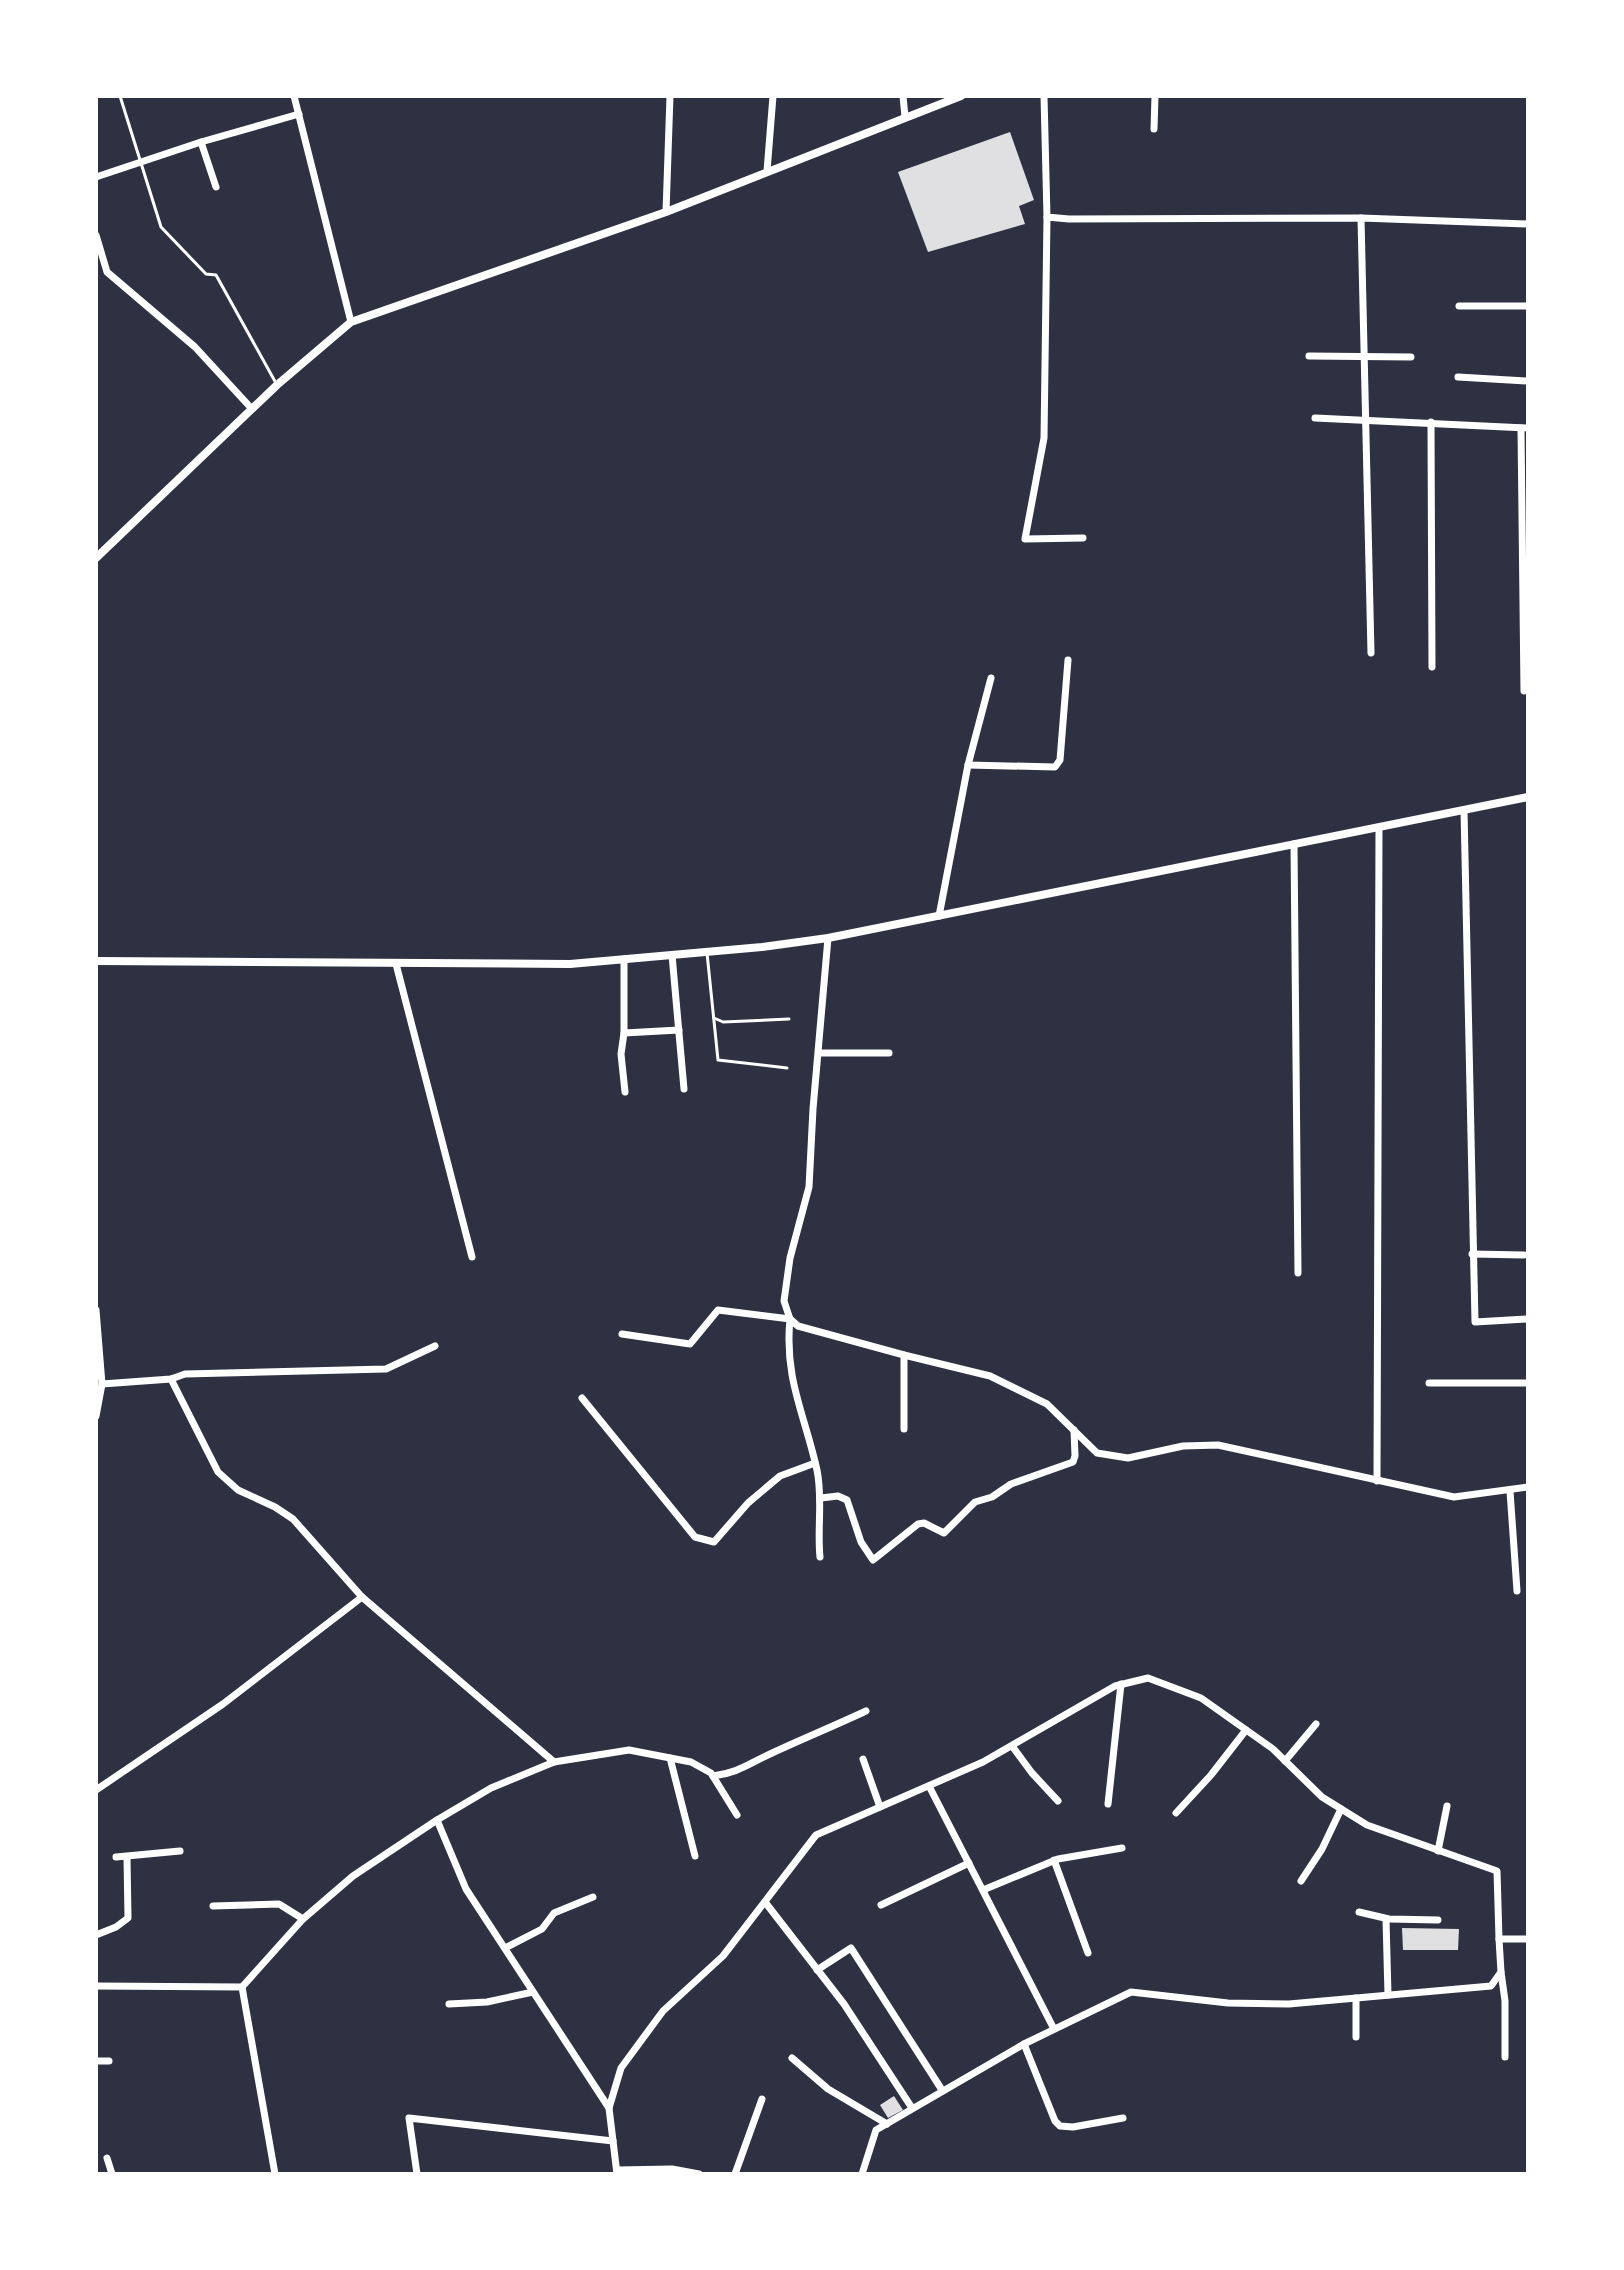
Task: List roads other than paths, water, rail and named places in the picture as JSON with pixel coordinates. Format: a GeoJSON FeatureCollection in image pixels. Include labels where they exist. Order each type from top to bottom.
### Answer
{"type":"FeatureCollection","features":[{"type":"Feature","properties":{"kind":"street"},"geometry":{"type":"LineString","coordinates":[[294,96],[351,322]]}},
{"type":"Feature","properties":{"kind":"street"},"geometry":{"type":"LineString","coordinates":[[666,212],[670,96]]}},
{"type":"Feature","properties":{"kind":"street"},"geometry":{"type":"LineString","coordinates":[[767,171],[773,96]]}},
{"type":"Feature","properties":{"kind":"street"},"geometry":{"type":"LineString","coordinates":[[903,96],[905,117]]}},
{"type":"Feature","properties":{"kind":"street"},"geometry":{"type":"LineString","coordinates":[[96,558],[277,385],[351,322],[666,212],[961,96]]}},
{"type":"Feature","properties":{"kind":"street"},"geometry":{"type":"LineString","coordinates":[[1044,96],[1047,217],[1044,438],[1025,539],[1083,538]]}},
{"type":"Feature","properties":{"kind":"street"},"geometry":{"type":"LineString","coordinates":[[1154,129],[1155,96]]}},
{"type":"Feature","properties":{"kind":"street"},"geometry":{"type":"LineString","coordinates":[[96,177],[299,114]]}},
{"type":"Feature","properties":{"kind":"street"},"geometry":{"type":"LineString","coordinates":[[201,142],[216,187]]}},
{"type":"Feature","properties":{"kind":"street"},"geometry":{"type":"LineString","coordinates":[[1047,217],[1361,218],[1528,224]]}},
{"type":"Feature","properties":{"kind":"street"},"geometry":{"type":"LineString","coordinates":[[1361,218],[1371,653]]}},
{"type":"Feature","properties":{"kind":"street"},"geometry":{"type":"LineString","coordinates":[[96,235],[107,272],[195,347],[252,409]]}},
{"type":"Feature","properties":{"kind":"street"},"geometry":{"type":"LineString","coordinates":[[1459,306],[1528,306]]}},
{"type":"Feature","properties":{"kind":"street"},"geometry":{"type":"LineString","coordinates":[[1309,356],[1411,357]]}},
{"type":"Feature","properties":{"kind":"street"},"geometry":{"type":"LineString","coordinates":[[1458,377],[1528,381]]}},
{"type":"Feature","properties":{"kind":"street"},"geometry":{"type":"LineString","coordinates":[[1315,418],[1525,428],[1524,691]]}},
{"type":"Feature","properties":{"kind":"street"},"geometry":{"type":"LineString","coordinates":[[1431,422],[1432,667]]}},
{"type":"Feature","properties":{"kind":"street"},"geometry":{"type":"LineString","coordinates":[[968,765],[1055,767],[1060,760],[1068,660]]}},
{"type":"Feature","properties":{"kind":"street"},"geometry":{"type":"LineString","coordinates":[[939,916],[968,765],[991,678]]}},
{"type":"Feature","properties":{"kind":"street"},"geometry":{"type":"LineString","coordinates":[[96,961],[570,964],[707,952],[828,938],[1528,797]]}},
{"type":"Feature","properties":{"kind":"street"},"geometry":{"type":"LineString","coordinates":[[1464,810],[1475,1322],[1528,1319]]}},
{"type":"Feature","properties":{"kind":"street"},"geometry":{"type":"LineString","coordinates":[[1377,1481],[1379,827]]}},
{"type":"Feature","properties":{"kind":"street"},"geometry":{"type":"LineString","coordinates":[[1294,844],[1298,1273]]}},
{"type":"Feature","properties":{"kind":"street"},"geometry":{"type":"LineString","coordinates":[[820,1557],[821,1498],[815,1463],[794,1395],[788,1339],[790,1319],[784,1301],[809,1187],[828,938]]}},
{"type":"Feature","properties":{"kind":"street"},"geometry":{"type":"LineString","coordinates":[[672,955],[684,1089]]}},
{"type":"Feature","properties":{"kind":"street"},"geometry":{"type":"LineString","coordinates":[[624,959],[621,1054],[625,1092]]}},
{"type":"Feature","properties":{"kind":"street"},"geometry":{"type":"LineString","coordinates":[[396,964],[472,1257]]}},
{"type":"Feature","properties":{"kind":"street"},"geometry":{"type":"LineString","coordinates":[[624,1033],[679,1030]]}},
{"type":"Feature","properties":{"kind":"street"},"geometry":{"type":"LineString","coordinates":[[820,1053],[889,1053]]}},
{"type":"Feature","properties":{"kind":"street"},"geometry":{"type":"LineString","coordinates":[[1472,1254],[1524,1255]]}},
{"type":"Feature","properties":{"kind":"street"},"geometry":{"type":"LineString","coordinates":[[96,1310],[102,1384],[96,1416]]}},
{"type":"Feature","properties":{"kind":"street"},"geometry":{"type":"LineString","coordinates":[[622,1334],[690,1344],[718,1310],[790,1319],[806,1329],[990,1376],[1047,1404],[1097,1453],[1128,1458],[1183,1446],[1218,1445],[1454,1497],[1528,1487]]}},
{"type":"Feature","properties":{"kind":"street"},"geometry":{"type":"LineString","coordinates":[[102,1384],[171,1379],[185,1374],[386,1369],[435,1346]]}},
{"type":"Feature","properties":{"kind":"street"},"geometry":{"type":"LineString","coordinates":[[904,1355],[904,1429]]}},
{"type":"Feature","properties":{"kind":"street"},"geometry":{"type":"LineString","coordinates":[[171,1379],[218,1472],[238,1490],[293,1519],[362,1597],[554,1762]]}},
{"type":"Feature","properties":{"kind":"street"},"geometry":{"type":"LineString","coordinates":[[1429,1383],[1528,1383]]}},
{"type":"Feature","properties":{"kind":"street"},"geometry":{"type":"LineString","coordinates":[[582,1398],[695,1537],[714,1542],[748,1503],[780,1476],[815,1463]]}},
{"type":"Feature","properties":{"kind":"street"},"geometry":{"type":"LineString","coordinates":[[821,1498],[838,1496],[847,1500],[861,1542],[873,1560],[918,1524],[924,1523],[944,1533],[975,1502],[992,1497],[1011,1484],[1073,1462],[1074,1430]]}},
{"type":"Feature","properties":{"kind":"street"},"geometry":{"type":"LineString","coordinates":[[1510,1491],[1517,1591]]}},
{"type":"Feature","properties":{"kind":"street"},"geometry":{"type":"LineString","coordinates":[[96,1790],[223,1704],[362,1597]]}},
{"type":"Feature","properties":{"kind":"street"},"geometry":{"type":"LineString","coordinates":[[699,2174],[672,2169],[617,2172],[609,2108],[621,2068],[663,2011],[723,1956],[816,1835],[983,1762],[1121,1684],[1148,1678],[1201,1698],[1285,1761],[1322,1797],[1367,1825],[1497,1871],[1505,2001],[1505,2057]]}},
{"type":"Feature","properties":{"kind":"street"},"geometry":{"type":"LineString","coordinates":[[1108,1804],[1121,1684]]}},
{"type":"Feature","properties":{"kind":"street"},"geometry":{"type":"LineString","coordinates":[[713,1776],[733,1774],[765,1756],[866,1711]]}},
{"type":"Feature","properties":{"kind":"street"},"geometry":{"type":"LineString","coordinates":[[1285,1761],[1316,1724]]}},
{"type":"Feature","properties":{"kind":"street"},"geometry":{"type":"LineString","coordinates":[[1176,1813],[1246,1730]]}},
{"type":"Feature","properties":{"kind":"street"},"geometry":{"type":"LineString","coordinates":[[1012,1746],[1058,1801]]}},
{"type":"Feature","properties":{"kind":"street"},"geometry":{"type":"LineString","coordinates":[[96,1986],[242,1987],[303,1919],[353,1876],[491,1788],[554,1762],[629,1750],[691,1762],[713,1776],[737,1815]]}},
{"type":"Feature","properties":{"kind":"street"},"geometry":{"type":"LineString","coordinates":[[670,1758],[695,1856]]}},
{"type":"Feature","properties":{"kind":"street"},"geometry":{"type":"LineString","coordinates":[[863,1759],[880,1807]]}},
{"type":"Feature","properties":{"kind":"street"},"geometry":{"type":"LineString","coordinates":[[929,1786],[1054,2029]]}},
{"type":"Feature","properties":{"kind":"street"},"geometry":{"type":"LineString","coordinates":[[1438,1851],[1447,1806]]}},
{"type":"Feature","properties":{"kind":"street"},"geometry":{"type":"LineString","coordinates":[[1301,1881],[1322,1849],[1341,1809]]}},
{"type":"Feature","properties":{"kind":"street"},"geometry":{"type":"LineString","coordinates":[[437,1820],[466,1889],[609,2108]]}},
{"type":"Feature","properties":{"kind":"street"},"geometry":{"type":"LineString","coordinates":[[983,1890],[1054,1860],[1122,1848]]}},
{"type":"Feature","properties":{"kind":"street"},"geometry":{"type":"LineString","coordinates":[[116,1857],[180,1851]]}},
{"type":"Feature","properties":{"kind":"street"},"geometry":{"type":"LineString","coordinates":[[96,1935],[128,1918],[127,1857]]}},
{"type":"Feature","properties":{"kind":"street"},"geometry":{"type":"LineString","coordinates":[[1054,1860],[1088,1953]]}},
{"type":"Feature","properties":{"kind":"street"},"geometry":{"type":"LineString","coordinates":[[881,1905],[969,1863]]}},
{"type":"Feature","properties":{"kind":"street"},"geometry":{"type":"LineString","coordinates":[[505,1948],[546,1925],[554,1913],[593,1897]]}},
{"type":"Feature","properties":{"kind":"street"},"geometry":{"type":"LineString","coordinates":[[765,1902],[844,2004],[912,2108]]}},
{"type":"Feature","properties":{"kind":"street"},"geometry":{"type":"LineString","coordinates":[[213,1906],[279,1904],[303,1919]]}},
{"type":"Feature","properties":{"kind":"street"},"geometry":{"type":"LineString","coordinates":[[1359,1912],[1386,1919],[1438,1920]]}},
{"type":"Feature","properties":{"kind":"street"},"geometry":{"type":"LineString","coordinates":[[1386,1919],[1388,1995]]}},
{"type":"Feature","properties":{"kind":"street"},"geometry":{"type":"LineString","coordinates":[[1499,1939],[1528,1939]]}},
{"type":"Feature","properties":{"kind":"street"},"geometry":{"type":"LineString","coordinates":[[817,1970],[851,1948],[942,2090]]}},
{"type":"Feature","properties":{"kind":"street"},"geometry":{"type":"LineString","coordinates":[[862,2174],[876,2130],[1024,2044],[1131,1992],[1228,2003],[1289,2004],[1491,1986],[1501,1972]]}},
{"type":"Feature","properties":{"kind":"street"},"geometry":{"type":"LineString","coordinates":[[242,1987],[275,2174]]}},
{"type":"Feature","properties":{"kind":"street"},"geometry":{"type":"LineString","coordinates":[[449,2004],[487,2002],[533,1992]]}},
{"type":"Feature","properties":{"kind":"street"},"geometry":{"type":"LineString","coordinates":[[1356,1998],[1356,2037]]}},
{"type":"Feature","properties":{"kind":"street"},"geometry":{"type":"LineString","coordinates":[[1024,2044],[1055,2121],[1060,2126],[1073,2127],[1123,2118]]}},
{"type":"Feature","properties":{"kind":"street"},"geometry":{"type":"LineString","coordinates":[[792,2058],[828,2089],[887,2124]]}},
{"type":"Feature","properties":{"kind":"street"},"geometry":{"type":"LineString","coordinates":[[96,2061],[109,2061]]}},
{"type":"Feature","properties":{"kind":"street"},"geometry":{"type":"LineString","coordinates":[[735,2174],[762,2099]]}},
{"type":"Feature","properties":{"kind":"street"},"geometry":{"type":"LineString","coordinates":[[417,2174],[409,2118],[613,2141]]}},
{"type":"Feature","properties":{"kind":"street"},"geometry":{"type":"LineString","coordinates":[[107,2158],[112,2174]]}},
{"type":"Feature","properties":{"kind":"lane"},"geometry":{"type":"LineString","coordinates":[[120,96],[161,227],[206,274],[216,275],[277,385]]}},
{"type":"Feature","properties":{"kind":"lane"},"geometry":{"type":"LineString","coordinates":[[707,952],[718,1060],[787,1068]]}},
{"type":"Feature","properties":{"kind":"lane"},"geometry":{"type":"LineString","coordinates":[[714,1017],[723,1022],[789,1019]]}}]}
